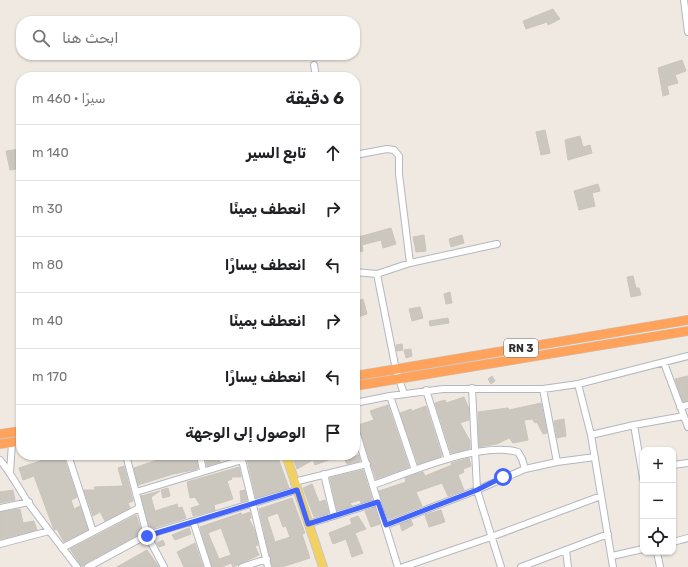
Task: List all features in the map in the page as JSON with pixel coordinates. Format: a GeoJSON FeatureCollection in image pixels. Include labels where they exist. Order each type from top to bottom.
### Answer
{"type":"FeatureCollection","features":[{"type":"Feature","properties":{"kind":"highway","name":"RN 3"},"geometry":{"type":"LineString","coordinates":[[360,385],[397,374],[688,320]]}},
{"type":"Feature","properties":{"kind":"highway","name":"RN 3"},"geometry":{"type":"LineString","coordinates":[[360,376],[397,374],[688,331]]}},
{"type":"Feature","properties":{"kind":"highway"},"geometry":{"type":"LineString","coordinates":[[0,434],[16,432]]}},
{"type":"Feature","properties":{"kind":"highway"},"geometry":{"type":"LineString","coordinates":[[0,444],[16,442]]}},
{"type":"Feature","properties":{"kind":"main road"},"geometry":{"type":"LineString","coordinates":[[287,460],[323,567]]}},
{"type":"Feature","properties":{"kind":"street"},"geometry":{"type":"LineString","coordinates":[[684,0],[688,32]]}},
{"type":"Feature","properties":{"kind":"street"},"geometry":{"type":"LineString","coordinates":[[314,65],[315,72]]}},
{"type":"Feature","properties":{"kind":"street"},"geometry":{"type":"LineString","coordinates":[[360,154],[387,149],[394,150],[399,156],[399,174],[410,263]]}},
{"type":"Feature","properties":{"kind":"street"},"geometry":{"type":"LineString","coordinates":[[360,272],[377,274],[410,263],[497,244]]}},
{"type":"Feature","properties":{"kind":"street"},"geometry":{"type":"LineString","coordinates":[[377,274],[397,374],[404,394]]}},
{"type":"Feature","properties":{"kind":"street"},"geometry":{"type":"LineString","coordinates":[[360,402],[426,390],[472,388],[543,389],[578,384],[688,356]]}},
{"type":"Feature","properties":{"kind":"street"},"geometry":{"type":"LineString","coordinates":[[664,363],[688,427]]}},
{"type":"Feature","properties":{"kind":"street"},"geometry":{"type":"LineString","coordinates":[[578,384],[591,435],[613,567]]}},
{"type":"Feature","properties":{"kind":"street"},"geometry":{"type":"LineString","coordinates":[[472,388],[477,490],[501,567]]}},
{"type":"Feature","properties":{"kind":"street"},"geometry":{"type":"LineString","coordinates":[[543,389],[557,462]]}},
{"type":"Feature","properties":{"kind":"street"},"geometry":{"type":"LineString","coordinates":[[426,390],[448,459]]}},
{"type":"Feature","properties":{"kind":"street"},"geometry":{"type":"LineString","coordinates":[[390,396],[415,470]]}},
{"type":"Feature","properties":{"kind":"street"},"geometry":{"type":"LineString","coordinates":[[680,407],[688,405]]}},
{"type":"Feature","properties":{"kind":"street"},"geometry":{"type":"LineString","coordinates":[[591,435],[684,416]]}},
{"type":"Feature","properties":{"kind":"street"},"geometry":{"type":"LineString","coordinates":[[634,425],[640,460]]}},
{"type":"Feature","properties":{"kind":"street"},"geometry":{"type":"LineString","coordinates":[[10,472],[16,442]]}},
{"type":"Feature","properties":{"kind":"street"},"geometry":{"type":"LineString","coordinates":[[360,443],[398,567]]}},
{"type":"Feature","properties":{"kind":"street"},"geometry":{"type":"LineString","coordinates":[[373,485],[475,451],[518,452],[525,469]]}},
{"type":"Feature","properties":{"kind":"street"},"geometry":{"type":"LineString","coordinates":[[386,525],[477,490],[525,469],[557,462],[595,457]]}},
{"type":"Feature","properties":{"kind":"street"},"geometry":{"type":"LineString","coordinates":[[0,460],[10,472],[28,502],[77,567]]}},
{"type":"Feature","properties":{"kind":"street"},"geometry":{"type":"LineString","coordinates":[[70,460],[93,532]]}},
{"type":"Feature","properties":{"kind":"street"},"geometry":{"type":"LineString","coordinates":[[127,460],[147,536],[164,567]]}},
{"type":"Feature","properties":{"kind":"street"},"geometry":{"type":"LineString","coordinates":[[201,460],[202,471]]}},
{"type":"Feature","properties":{"kind":"street"},"geometry":{"type":"LineString","coordinates":[[136,492],[242,460],[254,504],[268,567]]}},
{"type":"Feature","properties":{"kind":"street"},"geometry":{"type":"LineString","coordinates":[[676,465],[688,463]]}},
{"type":"Feature","properties":{"kind":"street"},"geometry":{"type":"LineString","coordinates":[[88,567],[147,536],[254,504],[324,474],[367,464]]}},
{"type":"Feature","properties":{"kind":"street"},"geometry":{"type":"LineString","coordinates":[[324,474],[334,516]]}},
{"type":"Feature","properties":{"kind":"street"},"geometry":{"type":"LineString","coordinates":[[403,567],[491,537],[601,496]]}},
{"type":"Feature","properties":{"kind":"street"},"geometry":{"type":"LineString","coordinates":[[0,508],[28,502]]}},
{"type":"Feature","properties":{"kind":"street"},"geometry":{"type":"LineString","coordinates":[[308,524],[378,502]]}},
{"type":"Feature","properties":{"kind":"street"},"geometry":{"type":"LineString","coordinates":[[62,548],[139,508]]}},
{"type":"Feature","properties":{"kind":"street"},"geometry":{"type":"LineString","coordinates":[[193,521],[208,567]]}},
{"type":"Feature","properties":{"kind":"street"},"geometry":{"type":"LineString","coordinates":[[0,544],[49,531]]}},
{"type":"Feature","properties":{"kind":"street"},"geometry":{"type":"LineString","coordinates":[[521,567],[608,534]]}},
{"type":"Feature","properties":{"kind":"street"},"geometry":{"type":"LineString","coordinates":[[676,541],[688,538]]}},
{"type":"Feature","properties":{"kind":"street"},"geometry":{"type":"LineString","coordinates":[[566,550],[568,567]]}},
{"type":"Feature","properties":{"kind":"street"},"geometry":{"type":"LineString","coordinates":[[612,556],[640,550]]}},
{"type":"Feature","properties":{"kind":"street"},"geometry":{"type":"LineString","coordinates":[[658,555],[660,567]]}},
{"type":"Feature","properties":{"kind":"street"},"geometry":{"type":"LineString","coordinates":[[242,567],[267,559]]}},
{"type":"Feature","properties":{"kind":"building"},"geometry":{"type":"Polygon","coordinates":[[[553,9],[560,19],[548,25],[547,22],[526,29],[523,21],[553,9]]]}},
{"type":"Feature","properties":{"kind":"building"},"geometry":{"type":"Polygon","coordinates":[[[682,60],[686,71],[675,75],[678,83],[667,86],[669,94],[663,96],[658,68],[682,60]]]}},
{"type":"Feature","properties":{"kind":"building"},"geometry":{"type":"Polygon","coordinates":[[[545,130],[550,153],[541,155],[536,132],[545,130]]]}},
{"type":"Feature","properties":{"kind":"building"},"geometry":{"type":"Polygon","coordinates":[[[580,136],[583,147],[590,145],[592,153],[568,160],[565,140],[580,136]]]}},
{"type":"Feature","properties":{"kind":"building"},"geometry":{"type":"Polygon","coordinates":[[[16,150],[16,169],[10,170],[6,151],[16,150]]]}},
{"type":"Feature","properties":{"kind":"building"},"geometry":{"type":"Polygon","coordinates":[[[598,184],[600,191],[592,193],[595,206],[579,210],[574,191],[598,184]]]}},
{"type":"Feature","properties":{"kind":"building"},"geometry":{"type":"Polygon","coordinates":[[[391,228],[396,244],[383,248],[381,240],[362,245],[363,251],[360,252],[360,237],[391,228]]]}},
{"type":"Feature","properties":{"kind":"building"},"geometry":{"type":"Polygon","coordinates":[[[424,235],[426,251],[416,252],[413,237],[424,235]]]}},
{"type":"Feature","properties":{"kind":"building"},"geometry":{"type":"Polygon","coordinates":[[[462,235],[464,243],[451,247],[449,239],[462,235]]]}},
{"type":"Feature","properties":{"kind":"building"},"geometry":{"type":"Polygon","coordinates":[[[633,276],[636,288],[639,288],[641,295],[631,297],[627,277],[633,276]]]}},
{"type":"Feature","properties":{"kind":"building"},"geometry":{"type":"Polygon","coordinates":[[[450,292],[452,303],[446,304],[444,294],[450,292]]]}},
{"type":"Feature","properties":{"kind":"building"},"geometry":{"type":"Polygon","coordinates":[[[363,299],[367,314],[360,316],[360,300],[363,299]]]}},
{"type":"Feature","properties":{"kind":"building"},"geometry":{"type":"Polygon","coordinates":[[[420,307],[423,318],[412,321],[409,309],[420,307]]]}},
{"type":"Feature","properties":{"kind":"building"},"geometry":{"type":"Polygon","coordinates":[[[448,318],[449,323],[430,326],[429,321],[448,318]]]}},
{"type":"Feature","properties":{"kind":"building"},"geometry":{"type":"Polygon","coordinates":[[[402,344],[403,350],[397,351],[396,345],[402,344]]]}},
{"type":"Feature","properties":{"kind":"building"},"geometry":{"type":"Polygon","coordinates":[[[411,349],[412,356],[406,358],[404,350],[411,349]]]}},
{"type":"Feature","properties":{"kind":"building"},"geometry":{"type":"Polygon","coordinates":[[[492,376],[495,381],[491,384],[488,379],[492,376]]]}},
{"type":"Feature","properties":{"kind":"building"},"geometry":{"type":"Polygon","coordinates":[[[688,376],[688,401],[683,402],[675,379],[688,376]]]}},
{"type":"Feature","properties":{"kind":"building"},"geometry":{"type":"Polygon","coordinates":[[[464,397],[469,409],[469,420],[460,423],[470,441],[470,449],[451,453],[435,403],[445,400],[446,403],[464,397]]]}},
{"type":"Feature","properties":{"kind":"building"},"geometry":{"type":"Polygon","coordinates":[[[541,403],[547,433],[543,434],[537,422],[535,423],[532,419],[524,420],[528,440],[513,443],[509,438],[497,444],[479,447],[478,412],[508,408],[509,410],[541,403]]]}},
{"type":"Feature","properties":{"kind":"building"},"geometry":{"type":"Polygon","coordinates":[[[388,405],[409,467],[376,479],[360,431],[360,424],[374,420],[370,411],[388,405]]]}},
{"type":"Feature","properties":{"kind":"building"},"geometry":{"type":"Polygon","coordinates":[[[426,406],[442,456],[418,464],[400,413],[426,406]]]}},
{"type":"Feature","properties":{"kind":"building"},"geometry":{"type":"Polygon","coordinates":[[[564,419],[566,436],[557,438],[554,421],[564,419]]]}},
{"type":"Feature","properties":{"kind":"building"},"geometry":{"type":"Polygon","coordinates":[[[469,458],[471,466],[463,469],[464,472],[458,475],[464,490],[448,496],[442,483],[416,492],[422,506],[388,519],[379,491],[406,482],[405,478],[423,472],[425,476],[452,465],[451,463],[469,458]]]}},
{"type":"Feature","properties":{"kind":"building"},"geometry":{"type":"Polygon","coordinates":[[[43,460],[65,460],[77,497],[71,500],[74,509],[80,506],[88,530],[64,542],[57,529],[54,530],[34,476],[23,480],[19,468],[43,460]]]}},
{"type":"Feature","properties":{"kind":"building"},"geometry":{"type":"Polygon","coordinates":[[[157,460],[197,460],[198,469],[173,474],[138,485],[134,468],[157,460]]]}},
{"type":"Feature","properties":{"kind":"building"},"geometry":{"type":"Polygon","coordinates":[[[206,460],[219,460],[220,462],[207,466],[206,460]]]}},
{"type":"Feature","properties":{"kind":"building"},"geometry":{"type":"Polygon","coordinates":[[[247,460],[279,460],[289,488],[256,498],[247,460]]]}},
{"type":"Feature","properties":{"kind":"building"},"geometry":{"type":"Polygon","coordinates":[[[294,460],[313,460],[297,469],[294,460]]]}},
{"type":"Feature","properties":{"kind":"building"},"geometry":{"type":"Polygon","coordinates":[[[313,460],[328,460],[315,465],[313,460]]]}},
{"type":"Feature","properties":{"kind":"building"},"geometry":{"type":"Polygon","coordinates":[[[345,460],[360,460],[360,461],[347,464],[345,460]]]}},
{"type":"Feature","properties":{"kind":"building"},"geometry":{"type":"Polygon","coordinates":[[[124,466],[133,501],[128,503],[130,508],[105,521],[100,512],[93,516],[84,490],[95,490],[94,487],[123,486],[118,468],[124,466]]]}},
{"type":"Feature","properties":{"kind":"building"},"geometry":{"type":"Polygon","coordinates":[[[239,467],[241,477],[231,477],[232,479],[227,481],[233,499],[214,505],[215,510],[193,516],[191,508],[200,505],[195,497],[190,498],[187,482],[239,467]]]}},
{"type":"Feature","properties":{"kind":"building"},"geometry":{"type":"Polygon","coordinates":[[[363,470],[372,499],[361,503],[360,500],[350,503],[352,506],[337,510],[330,478],[363,470]]]}},
{"type":"Feature","properties":{"kind":"building"},"geometry":{"type":"Polygon","coordinates":[[[312,484],[319,502],[325,500],[329,513],[314,517],[303,488],[312,484]]]}},
{"type":"Feature","properties":{"kind":"building"},"geometry":{"type":"Polygon","coordinates":[[[168,488],[170,496],[163,498],[161,490],[168,488]]]}},
{"type":"Feature","properties":{"kind":"building"},"geometry":{"type":"Polygon","coordinates":[[[13,490],[15,500],[0,503],[0,492],[13,490]]]}},
{"type":"Feature","properties":{"kind":"building"},"geometry":{"type":"Polygon","coordinates":[[[245,490],[247,500],[241,502],[240,491],[245,490]]]}},
{"type":"Feature","properties":{"kind":"building"},"geometry":{"type":"Polygon","coordinates":[[[160,491],[151,497],[155,511],[177,504],[178,508],[182,507],[186,518],[150,529],[141,496],[160,491]]]}},
{"type":"Feature","properties":{"kind":"building"},"geometry":{"type":"Polygon","coordinates":[[[292,498],[305,533],[302,534],[310,558],[282,567],[272,567],[259,509],[292,498]],[[278,513],[267,517],[275,542],[290,537],[286,526],[283,527],[278,513]]]}},
{"type":"Feature","properties":{"kind":"building"},"geometry":{"type":"Polygon","coordinates":[[[375,508],[380,524],[371,527],[365,511],[375,508]]]}},
{"type":"Feature","properties":{"kind":"building"},"geometry":{"type":"Polygon","coordinates":[[[20,509],[23,523],[34,521],[37,530],[0,539],[0,512],[20,509]]]}},
{"type":"Feature","properties":{"kind":"building"},"geometry":{"type":"Polygon","coordinates":[[[441,510],[445,522],[429,527],[425,515],[441,510]]]}},
{"type":"Feature","properties":{"kind":"building"},"geometry":{"type":"Polygon","coordinates":[[[250,512],[251,518],[249,519],[255,531],[258,545],[255,546],[259,555],[233,567],[231,563],[222,567],[212,567],[200,527],[241,513],[242,515],[250,512]],[[221,528],[208,533],[219,559],[231,555],[221,528]]]}},
{"type":"Feature","properties":{"kind":"building"},"geometry":{"type":"Polygon","coordinates":[[[136,515],[142,533],[86,563],[82,567],[70,549],[136,515]]]}},
{"type":"Feature","properties":{"kind":"building"},"geometry":{"type":"Polygon","coordinates":[[[358,516],[366,529],[355,533],[363,553],[352,557],[346,539],[333,544],[329,533],[352,524],[350,519],[358,516]]]}},
{"type":"Feature","properties":{"kind":"building"},"geometry":{"type":"Polygon","coordinates":[[[411,520],[413,525],[402,531],[400,524],[411,520]]]}},
{"type":"Feature","properties":{"kind":"building"},"geometry":{"type":"Polygon","coordinates":[[[189,528],[191,534],[175,540],[172,535],[189,528]]]}},
{"type":"Feature","properties":{"kind":"building"},"geometry":{"type":"Polygon","coordinates":[[[163,540],[165,545],[159,547],[157,543],[163,540]]]}},
{"type":"Feature","properties":{"kind":"building"},"geometry":{"type":"Polygon","coordinates":[[[195,543],[203,567],[184,567],[177,552],[195,543]]]}},
{"type":"Feature","properties":{"kind":"building"},"geometry":{"type":"Polygon","coordinates":[[[147,550],[159,567],[117,567],[131,559],[147,550]]]}},
{"type":"Feature","properties":{"kind":"route"},"geometry":{"type":"LineString","coordinates":[[147,536],[297,490],[308,524],[378,502],[386,525],[477,490],[503,477]]}}]}
